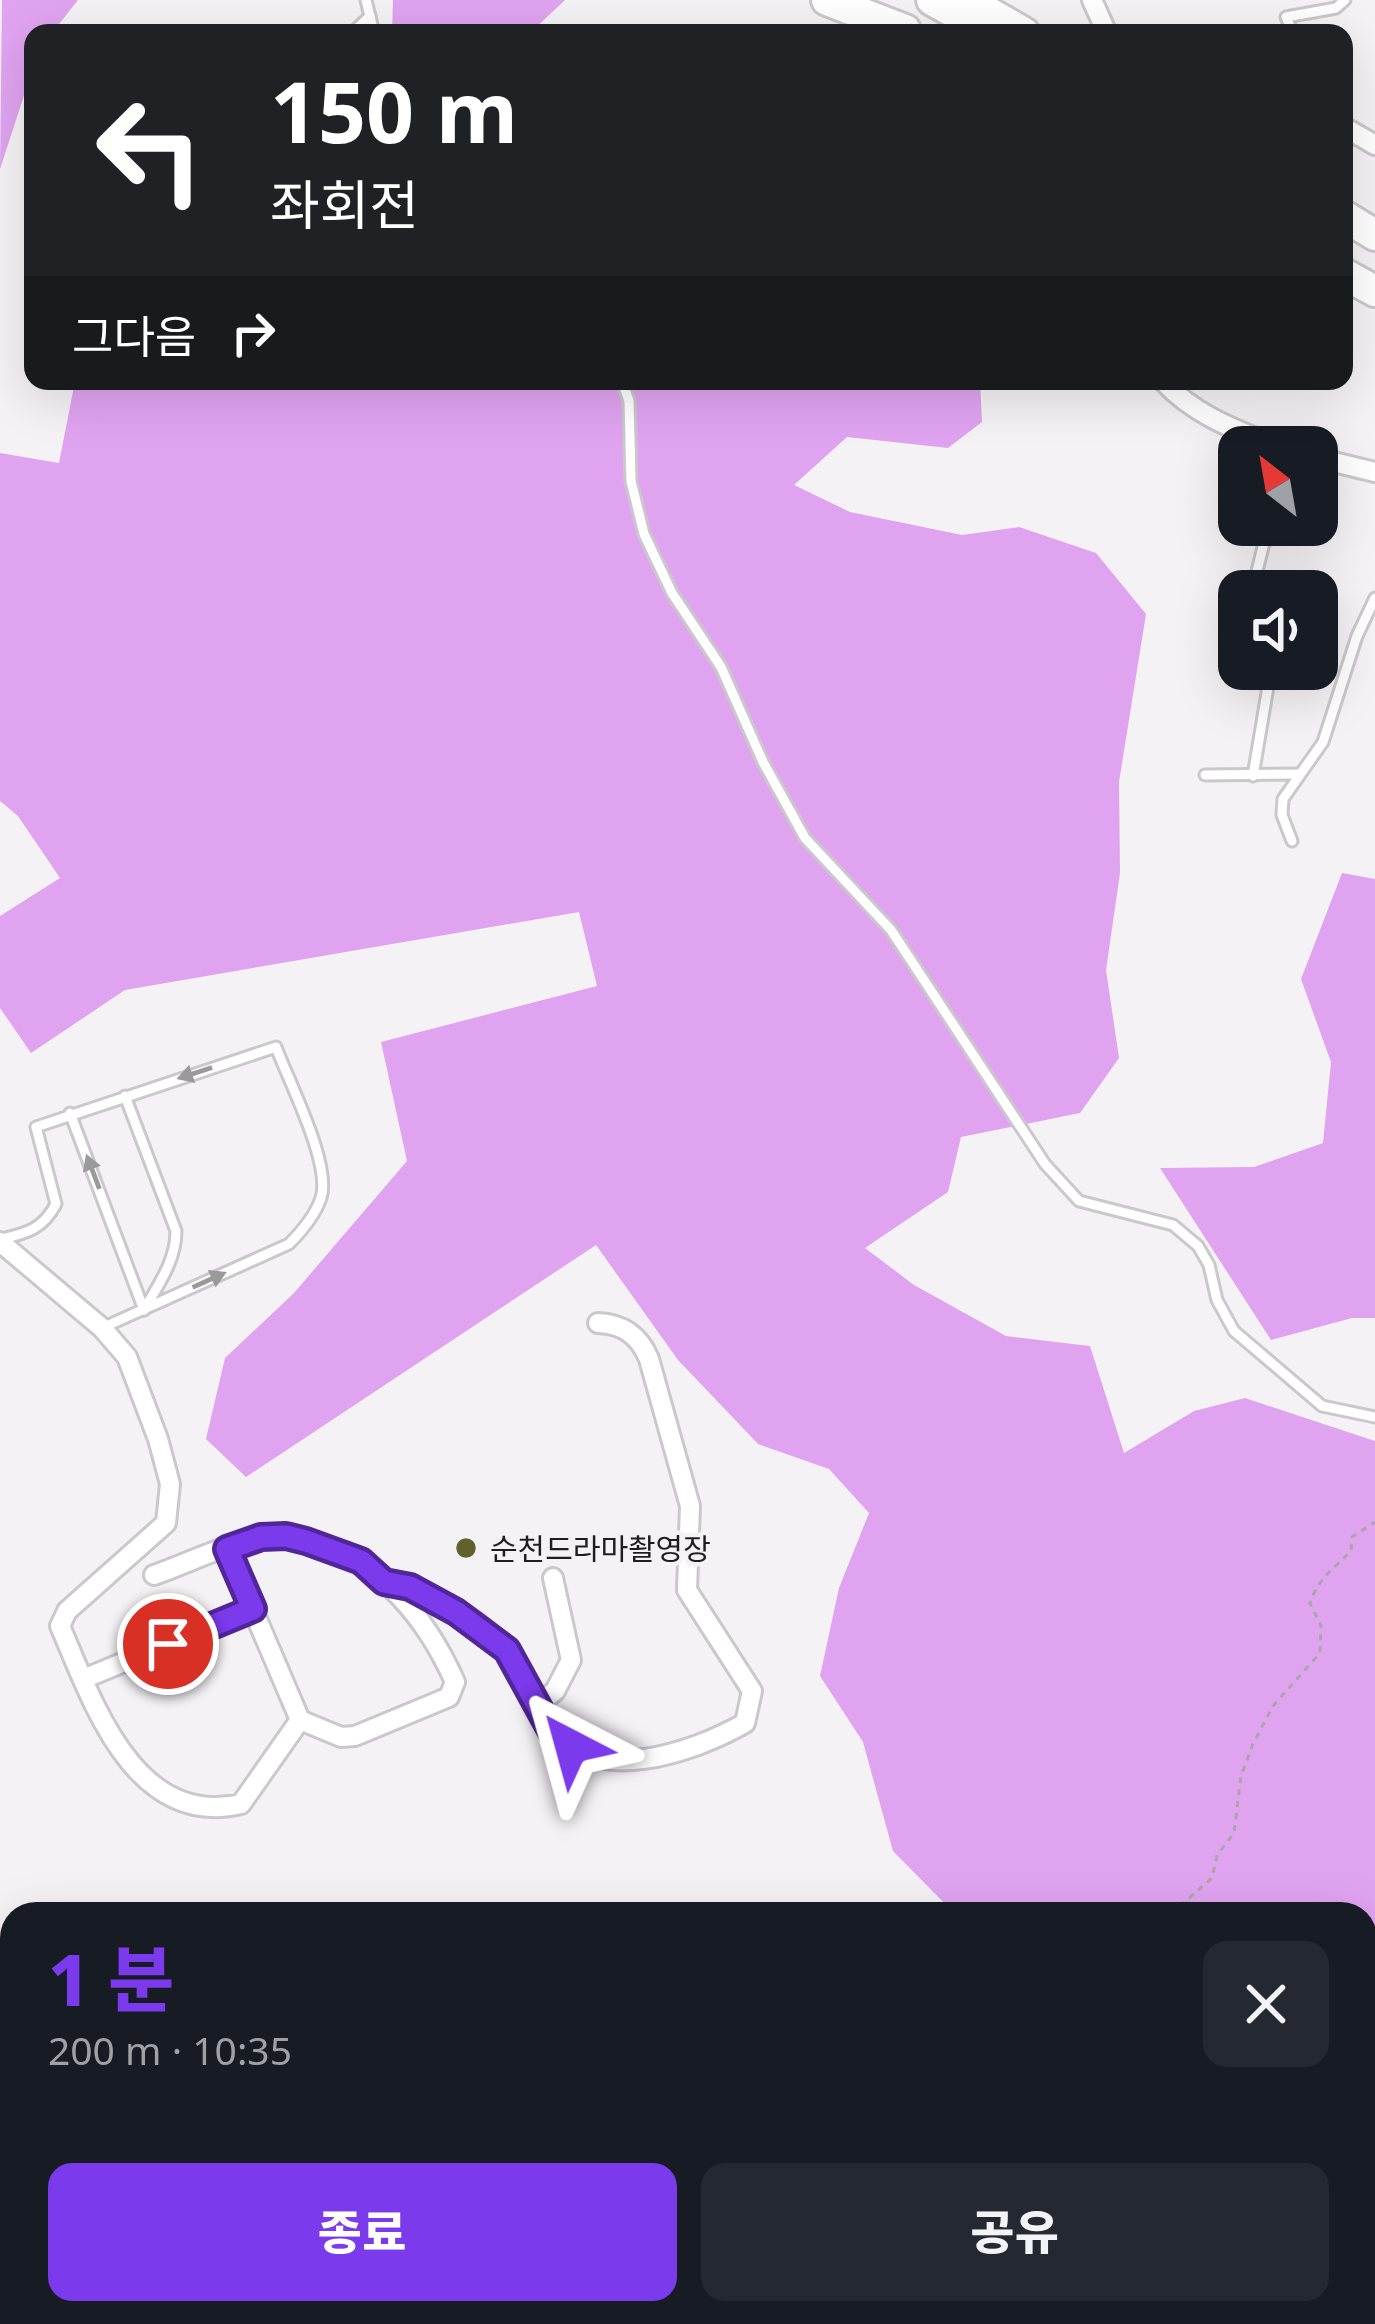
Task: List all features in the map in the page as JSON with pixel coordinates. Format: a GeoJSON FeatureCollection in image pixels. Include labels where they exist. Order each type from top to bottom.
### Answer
{"type":"FeatureCollection","features":[{"type":"Feature","properties":{"kind":"highway"},"geometry":{"type":"LineString","coordinates":[[827,0],[890,24]]}},
{"type":"Feature","properties":{"kind":"highway"},"geometry":{"type":"LineString","coordinates":[[851,0],[895,24]]}},
{"type":"Feature","properties":{"kind":"highway"},"geometry":{"type":"LineString","coordinates":[[932,0],[975,24]]}},
{"type":"Feature","properties":{"kind":"highway"},"geometry":{"type":"LineString","coordinates":[[967,0],[1008,24]]}},
{"type":"Feature","properties":{"kind":"street"},"geometry":{"type":"LineString","coordinates":[[1172,390],[1189,406],[1229,426]]}},
{"type":"Feature","properties":{"kind":"street"},"geometry":{"type":"LineString","coordinates":[[1338,463],[1375,472]]}},
{"type":"Feature","properties":{"kind":"street"},"geometry":{"type":"LineString","coordinates":[[0,1241],[103,1328],[127,1358],[170,1484],[166,1523],[67,1611],[60,1625],[105,1729],[138,1774],[179,1798],[220,1809],[241,1804],[301,1720]]}},
{"type":"Feature","properties":{"kind":"street"},"geometry":{"type":"LineString","coordinates":[[384,1582],[410,1587],[497,1640],[525,1679],[552,1732],[587,1755],[627,1761],[680,1750],[746,1724],[752,1691],[687,1590],[690,1506],[650,1359],[624,1327],[598,1323]]}},
{"type":"Feature","properties":{"kind":"street"},"geometry":{"type":"LineString","coordinates":[[154,1575],[227,1549],[261,1537],[286,1536],[361,1561],[405,1601],[442,1653],[455,1682],[449,1697],[355,1736],[341,1736],[301,1720],[227,1549]]}},
{"type":"Feature","properties":{"kind":"street"},"geometry":{"type":"LineString","coordinates":[[536,1706],[555,1690],[572,1660],[553,1578]]}},
{"type":"Feature","properties":{"kind":"street"},"geometry":{"type":"LineString","coordinates":[[83,1679],[253,1609]]}},
{"type":"Feature","properties":{"kind":"lane"},"geometry":{"type":"LineString","coordinates":[[366,0],[372,24]]}},
{"type":"Feature","properties":{"kind":"lane"},"geometry":{"type":"LineString","coordinates":[[1289,24],[1286,17],[1336,8],[1346,0]]}},
{"type":"Feature","properties":{"kind":"lane"},"geometry":{"type":"LineString","coordinates":[[362,24],[370,16]]}},
{"type":"Feature","properties":{"kind":"lane"},"geometry":{"type":"LineString","coordinates":[[625,390],[631,481],[644,534],[672,593],[721,667],[763,762],[805,838],[891,930],[1045,1164],[1079,1201],[1173,1225],[1198,1246],[1210,1265],[1217,1300],[1234,1331],[1322,1406],[1375,1417]]}},
{"type":"Feature","properties":{"kind":"lane"},"geometry":{"type":"LineString","coordinates":[[1292,841],[1282,815],[1283,799],[1323,742],[1357,636],[1375,598]]}},
{"type":"Feature","properties":{"kind":"lane"},"geometry":{"type":"LineString","coordinates":[[1253,776],[1267,690]]}},
{"type":"Feature","properties":{"kind":"lane"},"geometry":{"type":"LineString","coordinates":[[1205,776],[1299,774]]}},
{"type":"Feature","properties":{"kind":"lane"},"geometry":{"type":"LineString","coordinates":[[0,1241],[34,1231],[56,1204],[36,1127],[276,1047],[323,1172],[322,1196],[307,1226],[289,1244],[103,1328]]}},
{"type":"Feature","properties":{"kind":"lane"},"geometry":{"type":"LineString","coordinates":[[125,1096],[176,1231],[168,1267],[144,1310]]}},
{"type":"Feature","properties":{"kind":"lane"},"geometry":{"type":"LineString","coordinates":[[70,1113],[144,1310]]}},
{"type":"Feature","properties":{"kind":"path"},"geometry":{"type":"LineString","coordinates":[[1185,1902],[1212,1878],[1217,1855],[1234,1833],[1241,1776],[1273,1706],[1319,1653],[1321,1626],[1310,1603],[1316,1585],[1351,1551],[1352,1537],[1375,1522]]}},
{"type":"Feature","properties":{"kind":"shaded area"},"geometry":{"type":"Polygon","coordinates":[[[2,0],[78,0],[59,24],[24,24],[24,96],[0,169],[2,0]]]}},
{"type":"Feature","properties":{"kind":"shaded area"},"geometry":{"type":"Polygon","coordinates":[[[393,0],[565,0],[540,24],[392,24],[393,0]]]}},
{"type":"Feature","properties":{"kind":"shaded area"},"geometry":{"type":"Polygon","coordinates":[[[73,390],[980,390],[982,422],[948,448],[847,437],[794,485],[850,512],[962,535],[1019,527],[1096,553],[1146,614],[1119,782],[1120,873],[1106,970],[1119,1058],[1080,1113],[961,1137],[948,1192],[865,1248],[914,1285],[1006,1336],[1090,1346],[1124,1453],[1194,1411],[1245,1398],[1375,1441],[1375,1902],[943,1902],[893,1851],[863,1742],[820,1676],[839,1588],[869,1513],[829,1469],[758,1444],[678,1360],[596,1245],[246,1477],[206,1439],[225,1358],[294,1293],[407,1161],[381,1042],[597,986],[579,912],[125,990],[31,1053],[0,1008],[0,916],[60,878],[18,816],[0,801],[0,453],[59,463],[73,390]]]}},
{"type":"Feature","properties":{"kind":"shaded area"},"geometry":{"type":"Polygon","coordinates":[[[1342,873],[1375,879],[1375,1318],[1352,1318],[1271,1340],[1160,1168],[1254,1167],[1323,1143],[1331,1062],[1301,979],[1342,873]]]}},
{"type":"Feature","properties":{"kind":"place","name":"순천드라마촬영장"},"geometry":{"type":"Point","coordinates":[466,1548]}},
{"type":"Feature","properties":{"kind":"route"},"geometry":{"type":"LineString","coordinates":[[168,1644],[253,1609],[227,1549],[261,1537],[286,1536],[361,1561],[384,1582],[410,1587],[486,1631],[507,1650],[552,1732],[571,1746]]}}]}
